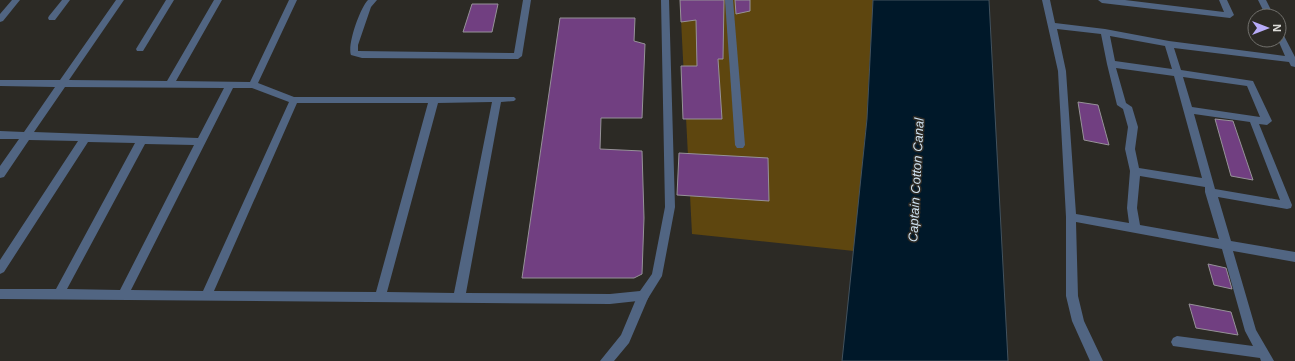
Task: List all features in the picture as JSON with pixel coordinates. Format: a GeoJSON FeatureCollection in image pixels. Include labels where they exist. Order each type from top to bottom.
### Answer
{"type":"FeatureCollection","features":[{"type":"Feature","properties":{"kind":"street"},"geometry":{"type":"LineString","coordinates":[[0,19],[16,0]]}},
{"type":"Feature","properties":{"kind":"street"},"geometry":{"type":"LineString","coordinates":[[52,18],[66,0]]}},
{"type":"Feature","properties":{"kind":"street"},"geometry":{"type":"LineString","coordinates":[[0,174],[120,0]]}},
{"type":"Feature","properties":{"kind":"street"},"geometry":{"type":"LineString","coordinates":[[140,49],[170,0]]}},
{"type":"Feature","properties":{"kind":"street"},"geometry":{"type":"LineString","coordinates":[[169,84],[218,0]]}},
{"type":"Feature","properties":{"kind":"street"},"geometry":{"type":"LineString","coordinates":[[253,85],[293,0]]}},
{"type":"Feature","properties":{"kind":"street"},"geometry":{"type":"LineString","coordinates":[[373,0],[367,6],[354,45],[354,53],[362,55],[518,56],[527,0]]}},
{"type":"Feature","properties":{"kind":"street"},"geometry":{"type":"LineString","coordinates":[[606,361],[625,338],[642,296],[657,276],[670,207],[665,0]]}},
{"type":"Feature","properties":{"kind":"street"},"geometry":{"type":"LineString","coordinates":[[729,0],[740,146]]}},
{"type":"Feature","properties":{"kind":"street"},"geometry":{"type":"LineString","coordinates":[[1046,0],[1062,71],[1071,217],[1072,296],[1078,321],[1097,361]]}},
{"type":"Feature","properties":{"kind":"street"},"geometry":{"type":"LineString","coordinates":[[1102,0],[1141,2],[1185,10],[1230,15],[1223,0]]}},
{"type":"Feature","properties":{"kind":"street"},"geometry":{"type":"LineString","coordinates":[[1182,0],[1185,10]]}},
{"type":"Feature","properties":{"kind":"street"},"geometry":{"type":"LineString","coordinates":[[1051,25],[1105,32],[1168,44],[1294,62]]}},
{"type":"Feature","properties":{"kind":"street"},"geometry":{"type":"LineString","coordinates":[[1105,32],[1111,64],[1122,105],[1127,107],[1133,128],[1130,149],[1135,171],[1132,208],[1135,228]]}},
{"type":"Feature","properties":{"kind":"street"},"geometry":{"type":"LineString","coordinates":[[1168,44],[1251,331],[1265,357]]}},
{"type":"Feature","properties":{"kind":"street"},"geometry":{"type":"LineString","coordinates":[[1286,48],[1294,62]]}},
{"type":"Feature","properties":{"kind":"street"},"geometry":{"type":"LineString","coordinates":[[1111,64],[1250,84],[1267,121],[1187,110]]}},
{"type":"Feature","properties":{"kind":"street"},"geometry":{"type":"LineString","coordinates":[[0,83],[253,85],[294,100],[511,99]]}},
{"type":"Feature","properties":{"kind":"street"},"geometry":{"type":"LineString","coordinates":[[123,295],[230,85]]}},
{"type":"Feature","properties":{"kind":"street"},"geometry":{"type":"LineString","coordinates":[[380,297],[434,99]]}},
{"type":"Feature","properties":{"kind":"street"},"geometry":{"type":"LineString","coordinates":[[459,298],[497,99]]}},
{"type":"Feature","properties":{"kind":"street"},"geometry":{"type":"LineString","coordinates":[[206,296],[294,100]]}},
{"type":"Feature","properties":{"kind":"street"},"geometry":{"type":"LineString","coordinates":[[1135,171],[1288,205],[1253,119]]}},
{"type":"Feature","properties":{"kind":"street"},"geometry":{"type":"LineString","coordinates":[[0,136],[201,142]]}},
{"type":"Feature","properties":{"kind":"street"},"geometry":{"type":"LineString","coordinates":[[0,269],[85,138]]}},
{"type":"Feature","properties":{"kind":"street"},"geometry":{"type":"LineString","coordinates":[[59,294],[142,140]]}},
{"type":"Feature","properties":{"kind":"street"},"geometry":{"type":"LineString","coordinates":[[1071,217],[1295,257]]}},
{"type":"Feature","properties":{"kind":"street"},"geometry":{"type":"LineString","coordinates":[[0,294],[610,299],[642,296]]}},
{"type":"Feature","properties":{"kind":"street"},"geometry":{"type":"LineString","coordinates":[[1178,342],[1265,357]]}},
{"type":"Feature","properties":{"kind":"shaded area"},"geometry":{"type":"Polygon","coordinates":[[[680,0],[873,0],[867,119],[854,251],[692,234],[680,0]]]}},
{"type":"Feature","properties":{"kind":"water","name":"Captain Cotton Canal"},"geometry":{"type":"Polygon","coordinates":[[[873,0],[989,0],[1008,361],[842,361],[867,119],[873,0]]]}},
{"type":"Feature","properties":{"kind":"building"},"geometry":{"type":"Polygon","coordinates":[[[680,0],[724,0],[723,59],[718,59],[722,119],[683,119],[681,66],[697,66],[696,20],[681,22],[680,0]]]}},
{"type":"Feature","properties":{"kind":"building"},"geometry":{"type":"Polygon","coordinates":[[[735,0],[750,0],[750,11],[736,14],[735,0]]]}},
{"type":"Feature","properties":{"kind":"building"},"geometry":{"type":"Polygon","coordinates":[[[472,4],[498,4],[492,32],[463,32],[472,4]]]}},
{"type":"Feature","properties":{"kind":"building"},"geometry":{"type":"Polygon","coordinates":[[[560,18],[635,18],[634,41],[645,44],[642,118],[601,118],[600,149],[642,151],[644,218],[642,274],[634,278],[522,278],[560,18]]]}},
{"type":"Feature","properties":{"kind":"building"},"geometry":{"type":"Polygon","coordinates":[[[1078,102],[1098,105],[1109,145],[1084,140],[1078,102]]]}},
{"type":"Feature","properties":{"kind":"building"},"geometry":{"type":"Polygon","coordinates":[[[1215,119],[1233,121],[1253,180],[1231,176],[1215,119]]]}},
{"type":"Feature","properties":{"kind":"building"},"geometry":{"type":"Polygon","coordinates":[[[679,153],[768,158],[769,201],[677,195],[679,153]]]}},
{"type":"Feature","properties":{"kind":"building"},"geometry":{"type":"Polygon","coordinates":[[[1208,264],[1226,268],[1232,289],[1214,285],[1208,264]]]}},
{"type":"Feature","properties":{"kind":"building"},"geometry":{"type":"Polygon","coordinates":[[[1189,304],[1231,312],[1238,335],[1196,328],[1189,304]]]}}]}
